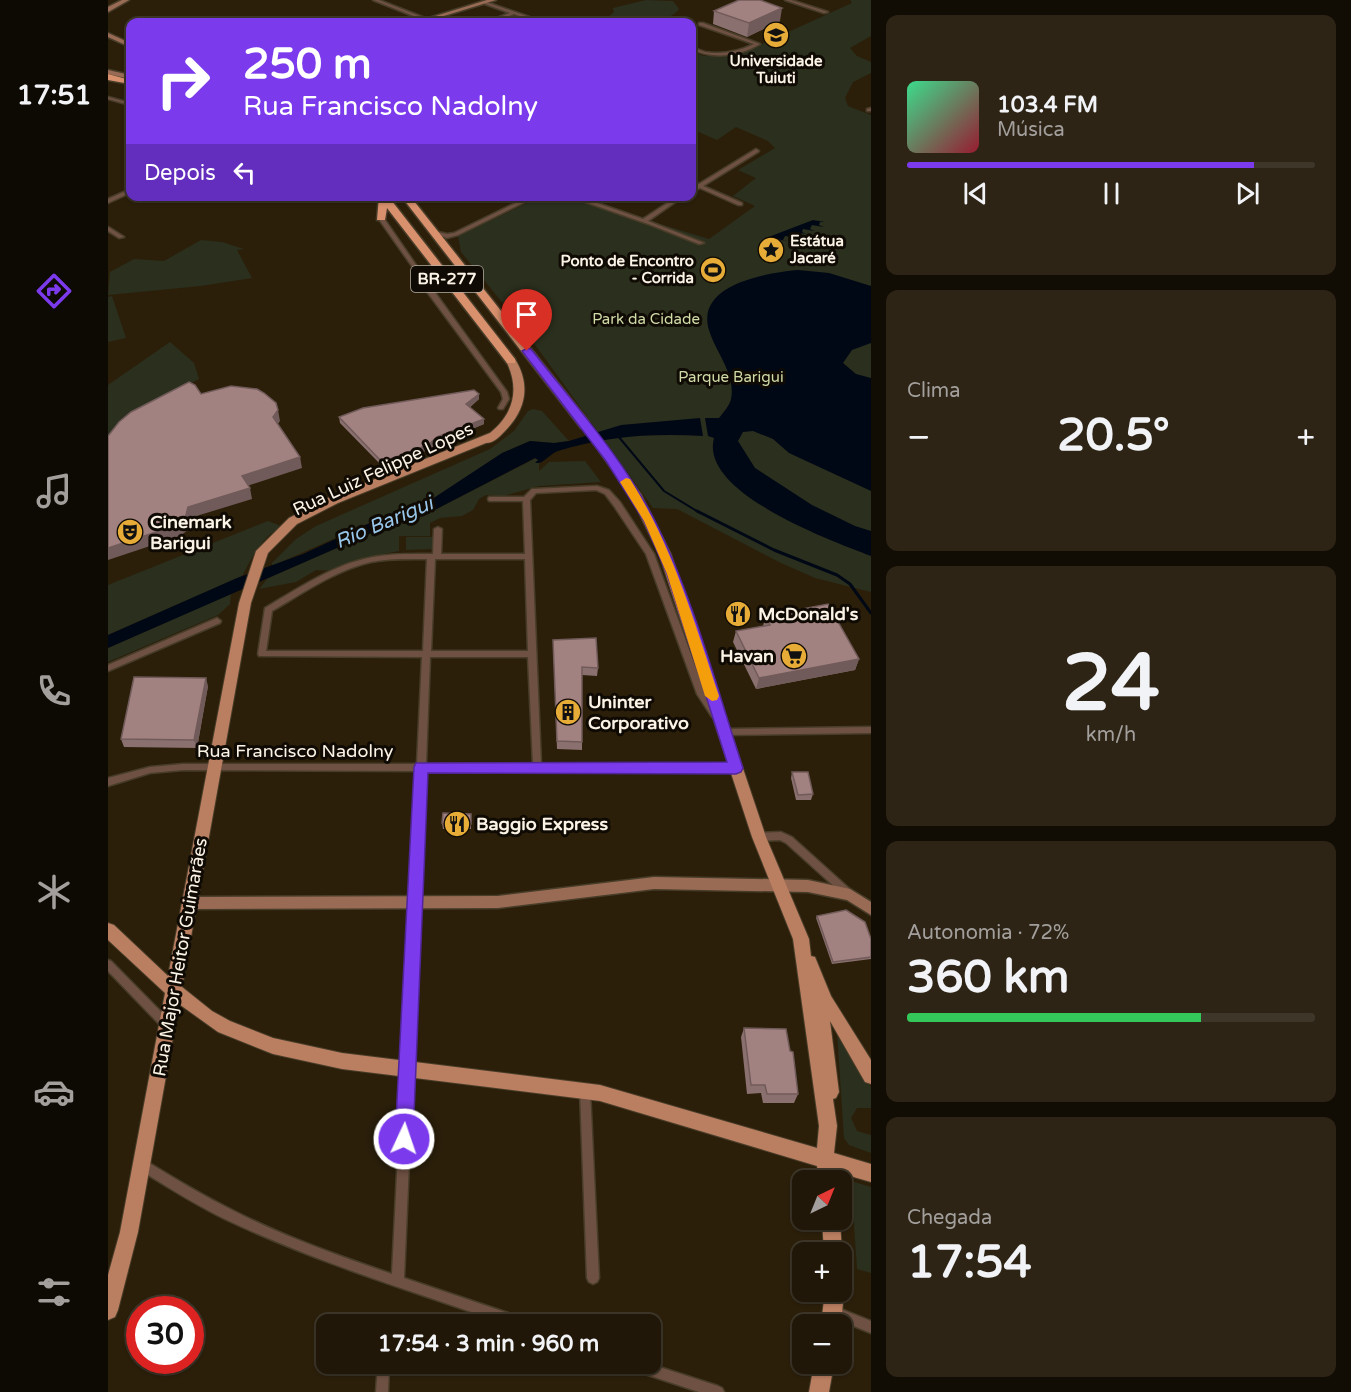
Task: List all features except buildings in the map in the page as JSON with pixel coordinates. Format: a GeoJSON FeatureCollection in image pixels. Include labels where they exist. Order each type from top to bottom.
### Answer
{"type":"FeatureCollection","features":[{"type":"Feature","properties":{"kind":"highway"},"geometry":{"type":"LineString","coordinates":[[108,76],[126,80]]}},
{"type":"Feature","properties":{"kind":"highway"},"geometry":{"type":"LineString","coordinates":[[108,85],[126,88]]}},
{"type":"Feature","properties":{"kind":"highway"},"geometry":{"type":"LineString","coordinates":[[381,218],[383,201]]}},
{"type":"Feature","properties":{"kind":"highway","name":"BR-277"},"geometry":{"type":"LineString","coordinates":[[386,201],[511,361]]}},
{"type":"Feature","properties":{"kind":"highway","name":"BR-277"},"geometry":{"type":"LineString","coordinates":[[409,201],[585,425]]}},
{"type":"Feature","properties":{"kind":"main road","name":"Rua Luiz Felippe Lopes"},"geometry":{"type":"LineString","coordinates":[[254,571],[284,538],[305,523],[345,503],[458,456],[495,435],[512,417],[520,397],[520,380],[511,361]]}},
{"type":"Feature","properties":{"kind":"main road"},"geometry":{"type":"LineString","coordinates":[[585,425],[634,494],[664,554],[759,837],[778,885],[825,1001],[871,1076]]}},
{"type":"Feature","properties":{"kind":"main road","name":"Rua Major Heitor Guimarães"},"geometry":{"type":"LineString","coordinates":[[108,1307],[129,1232],[245,603],[254,571]]}},
{"type":"Feature","properties":{"kind":"main road"},"geometry":{"type":"LineString","coordinates":[[108,930],[173,991],[224,1027],[273,1046],[331,1059],[585,1090],[871,1173]]}},
{"type":"Feature","properties":{"kind":"main road"},"geometry":{"type":"LineString","coordinates":[[801,939],[828,1126],[825,1158],[827,1170]]}},
{"type":"Feature","properties":{"kind":"main road"},"geometry":{"type":"LineString","coordinates":[[825,1001],[821,1018],[829,1084],[831,1119],[828,1126]]}},
{"type":"Feature","properties":{"kind":"main road"},"geometry":{"type":"LineString","coordinates":[[819,1392],[822,1374]]}},
{"type":"Feature","properties":{"kind":"street"},"geometry":{"type":"LineString","coordinates":[[108,10],[126,0]]}},
{"type":"Feature","properties":{"kind":"street"},"geometry":{"type":"LineString","coordinates":[[375,0],[423,18]]}},
{"type":"Feature","properties":{"kind":"street"},"geometry":{"type":"LineString","coordinates":[[787,0],[826,12]]}},
{"type":"Feature","properties":{"kind":"street"},"geometry":{"type":"LineString","coordinates":[[434,18],[489,1],[527,18]]}},
{"type":"Feature","properties":{"kind":"street"},"geometry":{"type":"LineString","coordinates":[[501,18],[513,13]]}},
{"type":"Feature","properties":{"kind":"street"},"geometry":{"type":"LineString","coordinates":[[696,51],[699,53],[736,53],[758,44],[701,24]]}},
{"type":"Feature","properties":{"kind":"street"},"geometry":{"type":"LineString","coordinates":[[108,35],[126,43]]}},
{"type":"Feature","properties":{"kind":"street"},"geometry":{"type":"LineString","coordinates":[[108,72],[126,76]]}},
{"type":"Feature","properties":{"kind":"street"},"geometry":{"type":"LineString","coordinates":[[108,98],[126,103]]}},
{"type":"Feature","properties":{"kind":"street"},"geometry":{"type":"LineString","coordinates":[[698,186],[756,151]]}},
{"type":"Feature","properties":{"kind":"street"},"geometry":{"type":"LineString","coordinates":[[698,186],[740,204]]}},
{"type":"Feature","properties":{"kind":"street"},"geometry":{"type":"LineString","coordinates":[[108,201],[126,193]]}},
{"type":"Feature","properties":{"kind":"street"},"geometry":{"type":"LineString","coordinates":[[434,233],[451,236],[525,201]]}},
{"type":"Feature","properties":{"kind":"street"},"geometry":{"type":"LineString","coordinates":[[585,201],[701,243]]}},
{"type":"Feature","properties":{"kind":"street"},"geometry":{"type":"LineString","coordinates":[[644,221],[674,201]]}},
{"type":"Feature","properties":{"kind":"street"},"geometry":{"type":"LineString","coordinates":[[381,218],[430,292],[506,395],[501,408]]}},
{"type":"Feature","properties":{"kind":"street"},"geometry":{"type":"LineString","coordinates":[[108,229],[121,237]]}},
{"type":"Feature","properties":{"kind":"street"},"geometry":{"type":"LineString","coordinates":[[427,286],[450,283]]}},
{"type":"Feature","properties":{"kind":"street"},"geometry":{"type":"LineString","coordinates":[[492,499],[528,496],[539,490],[597,488],[607,492],[650,554],[701,694],[722,727],[871,730]]}},
{"type":"Feature","properties":{"kind":"street"},"geometry":{"type":"LineString","coordinates":[[528,496],[537,767]]}},
{"type":"Feature","properties":{"kind":"street"},"geometry":{"type":"LineString","coordinates":[[398,1280],[427,654],[438,529]]}},
{"type":"Feature","properties":{"kind":"street"},"geometry":{"type":"LineString","coordinates":[[530,556],[387,557],[364,560],[298,592],[268,610],[262,654],[533,654]]}},
{"type":"Feature","properties":{"kind":"street"},"geometry":{"type":"LineString","coordinates":[[108,668],[217,621]]}},
{"type":"Feature","properties":{"kind":"street","name":"Rua Francisco Nadolny"},"geometry":{"type":"LineString","coordinates":[[108,782],[150,770],[215,766],[736,768]]}},
{"type":"Feature","properties":{"kind":"street"},"geometry":{"type":"LineString","coordinates":[[759,837],[781,836],[789,840],[850,895],[871,909]]}},
{"type":"Feature","properties":{"kind":"street"},"geometry":{"type":"LineString","coordinates":[[189,903],[515,901],[644,884],[808,886],[850,895]]}},
{"type":"Feature","properties":{"kind":"street"},"geometry":{"type":"LineString","coordinates":[[108,964],[167,1025]]}},
{"type":"Feature","properties":{"kind":"street"},"geometry":{"type":"LineString","coordinates":[[585,1090],[593,1278]]}},
{"type":"Feature","properties":{"kind":"street"},"geometry":{"type":"LineString","coordinates":[[140,1171],[246,1224],[314,1251],[495,1314]]}},
{"type":"Feature","properties":{"kind":"street"},"geometry":{"type":"LineString","coordinates":[[852,1323],[871,1327]]}},
{"type":"Feature","properties":{"kind":"street"},"geometry":{"type":"LineString","coordinates":[[661,1373],[718,1392]]}},
{"type":"Feature","properties":{"kind":"street"},"geometry":{"type":"LineString","coordinates":[[382,1392],[383,1374]]}},
{"type":"Feature","properties":{"kind":"green space"},"geometry":{"type":"Polygon","coordinates":[[[646,0],[673,1],[679,9],[667,18],[607,18],[614,12],[613,8],[646,0]]]}},
{"type":"Feature","properties":{"kind":"green space","name":"Parque Barigui"},"geometry":{"type":"Polygon","coordinates":[[[850,0],[871,0],[871,36],[850,48],[857,56],[871,62],[871,73],[853,82],[845,98],[848,106],[871,115],[871,592],[815,578],[677,509],[653,508],[523,328],[461,252],[458,236],[532,201],[584,201],[709,239],[755,206],[733,196],[756,178],[738,170],[775,148],[768,141],[736,127],[717,140],[696,131],[696,53],[704,56],[736,56],[852,3],[850,0]]]}},
{"type":"Feature","properties":{"kind":"green space"},"geometry":{"type":"Polygon","coordinates":[[[201,240],[222,242],[244,249],[237,250],[252,278],[201,286],[108,295],[110,272],[134,259],[164,261],[201,240]]]}},
{"type":"Feature","properties":{"kind":"green space"},"geometry":{"type":"Polygon","coordinates":[[[112,296],[126,338],[108,342],[108,297],[112,296]]]}},
{"type":"Feature","properties":{"kind":"green space"},"geometry":{"type":"Polygon","coordinates":[[[170,342],[194,363],[199,379],[136,412],[108,438],[108,385],[170,342]]]}},
{"type":"Feature","properties":{"kind":"green space"},"geometry":{"type":"Polygon","coordinates":[[[533,409],[542,411],[569,441],[554,443],[530,441],[513,448],[423,505],[385,516],[272,566],[272,563],[296,539],[316,526],[490,449],[514,431],[528,411],[533,409]]]}},
{"type":"Feature","properties":{"kind":"green space"},"geometry":{"type":"Polygon","coordinates":[[[536,458],[539,459],[536,463],[539,463],[539,471],[549,462],[585,461],[601,482],[539,486],[504,496],[486,495],[479,499],[473,510],[462,516],[440,518],[430,523],[430,536],[399,536],[399,551],[364,558],[334,571],[316,570],[296,582],[259,589],[268,578],[394,523],[423,516],[536,458]]]}},
{"type":"Feature","properties":{"kind":"green space"},"geometry":{"type":"Polygon","coordinates":[[[268,521],[281,526],[267,537],[255,552],[242,576],[108,635],[108,585],[268,521]]]}},
{"type":"Feature","properties":{"kind":"green space"},"geometry":{"type":"Polygon","coordinates":[[[406,537],[433,537],[433,549],[406,550],[406,537]]]}},
{"type":"Feature","properties":{"kind":"green space"},"geometry":{"type":"Polygon","coordinates":[[[231,593],[230,604],[218,615],[108,662],[108,648],[231,593]]]}},
{"type":"Feature","properties":{"kind":"green space"},"geometry":{"type":"Polygon","coordinates":[[[837,1032],[871,1087],[871,1108],[857,1108],[851,1118],[857,1131],[871,1135],[871,1153],[849,1145],[844,1138],[837,1032]]]}},
{"type":"Feature","properties":{"kind":"green space"},"geometry":{"type":"Polygon","coordinates":[[[852,1181],[871,1187],[871,1273],[857,1269],[852,1181]]]}},
{"type":"Feature","properties":{"kind":"water"},"geometry":{"type":"Polygon","coordinates":[[[813,220],[825,222],[820,222],[819,225],[824,227],[812,225],[810,229],[815,231],[803,229],[802,232],[806,234],[794,232],[793,236],[797,238],[785,236],[783,240],[788,241],[766,238],[813,220]]]}},
{"type":"Feature","properties":{"kind":"water"},"geometry":{"type":"Polygon","coordinates":[[[798,270],[829,273],[871,286],[871,343],[852,350],[843,363],[856,374],[871,378],[871,491],[789,453],[773,439],[753,431],[743,432],[738,441],[755,468],[812,505],[855,526],[871,531],[871,556],[800,527],[747,496],[727,478],[715,458],[714,438],[708,436],[705,418],[719,418],[729,404],[732,390],[725,365],[710,333],[707,317],[712,303],[721,293],[735,285],[768,274],[798,270]]]}},
{"type":"Feature","properties":{"kind":"water","name":"Rio Barigui"},"geometry":{"type":"Polygon","coordinates":[[[700,418],[703,436],[648,435],[612,439],[558,451],[539,463],[535,463],[538,460],[535,458],[423,516],[394,523],[108,648],[108,635],[237,578],[303,554],[385,516],[423,505],[502,453],[530,441],[554,443],[569,441],[621,425],[700,418]]]}},
{"type":"Feature","properties":{"kind":"waterway"},"geometry":{"type":"LineString","coordinates":[[618,436],[664,491],[700,513]]}},
{"type":"Feature","properties":{"kind":"waterway"},"geometry":{"type":"LineString","coordinates":[[697,511],[774,550],[837,575],[850,584],[871,613]]}},
{"type":"Feature","properties":{"kind":"slow traffic"},"geometry":{"type":"LineString","coordinates":[[626,482],[650,521],[673,574],[712,696]]}},
{"type":"Feature","properties":{"kind":"place","name":"Universidade Tuiuti"},"geometry":{"type":"Point","coordinates":[776,35]}},
{"type":"Feature","properties":{"kind":"place","name":"Estátua Jacaré"},"geometry":{"type":"Point","coordinates":[771,250]}},
{"type":"Feature","properties":{"kind":"place","name":"Ponto de Encontro - Corrida"},"geometry":{"type":"Point","coordinates":[713,270]}},
{"type":"Feature","properties":{"kind":"place","name":"Cinemark Barigui"},"geometry":{"type":"Point","coordinates":[130,532]}},
{"type":"Feature","properties":{"kind":"place","name":"McDonald's"},"geometry":{"type":"Point","coordinates":[738,614]}},
{"type":"Feature","properties":{"kind":"place","name":"Havan"},"geometry":{"type":"Point","coordinates":[794,656]}},
{"type":"Feature","properties":{"kind":"place","name":"Uninter Corporativo"},"geometry":{"type":"Point","coordinates":[568,712]}},
{"type":"Feature","properties":{"kind":"place","name":"Baggio Express"},"geometry":{"type":"Point","coordinates":[457,824]}},
{"type":"Feature","properties":{"kind":"route"},"geometry":{"type":"LineString","coordinates":[[404,1139],[422,767],[736,768],[673,574],[650,521],[611,459],[527,351]]}},
{"type":"Feature","properties":{"kind":"park label","name":"Park da Cidade"},"geometry":{"type":"Point","coordinates":[646,319]}}]}
